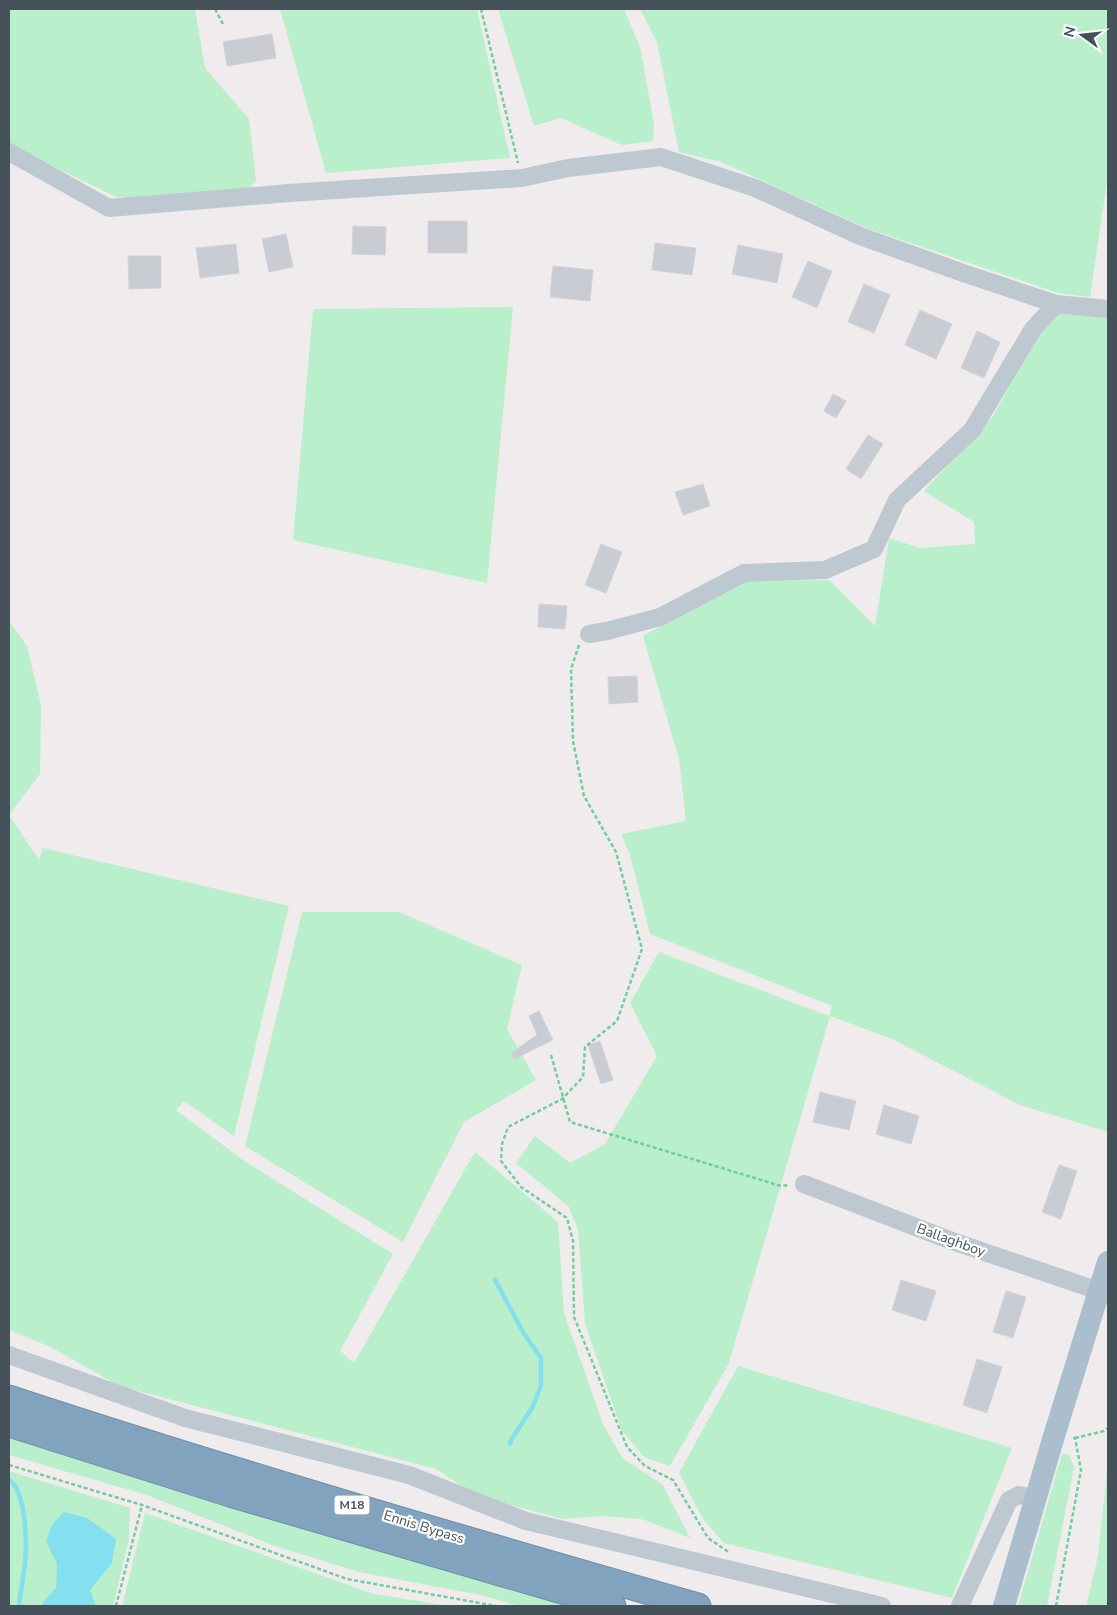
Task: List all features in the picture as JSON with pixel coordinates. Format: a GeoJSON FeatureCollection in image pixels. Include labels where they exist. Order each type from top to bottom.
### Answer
{"type":"FeatureCollection","features":[{"type":"Feature","properties":{"kind":"highway","name":"Ennis Bypass"},"geometry":{"type":"LineString","coordinates":[[9,1398],[134,1439],[464,1539],[698,1606]]}},
{"type":"Feature","properties":{"kind":"highway","name":"Ennis Bypass"},"geometry":{"type":"LineString","coordinates":[[9,1424],[230,1494],[613,1606]]}},
{"type":"Feature","properties":{"kind":"main road"},"geometry":{"type":"LineString","coordinates":[[1004,1606],[1036,1498],[1065,1437],[1098,1291],[1108,1262]]}},
{"type":"Feature","properties":{"kind":"street"},"geometry":{"type":"LineString","coordinates":[[9,152],[110,208],[289,193],[522,178],[568,168],[661,157],[755,188],[860,236],[966,274],[1056,304],[1108,309]]}},
{"type":"Feature","properties":{"kind":"street"},"geometry":{"type":"LineString","coordinates":[[589,634],[660,617],[744,574],[825,570],[874,549],[897,500],[972,430],[1033,329],[1056,304]]}},
{"type":"Feature","properties":{"kind":"street","name":"Ballaghboy"},"geometry":{"type":"LineString","coordinates":[[804,1184],[952,1241],[1098,1291]]}},
{"type":"Feature","properties":{"kind":"street"},"geometry":{"type":"LineString","coordinates":[[9,1355],[185,1418],[409,1475],[526,1521],[882,1606]]}},
{"type":"Feature","properties":{"kind":"street"},"geometry":{"type":"LineString","coordinates":[[960,1606],[1009,1500],[1019,1495],[1036,1498]]}},
{"type":"Feature","properties":{"kind":"path"},"geometry":{"type":"LineString","coordinates":[[215,9],[224,26]]}},
{"type":"Feature","properties":{"kind":"path"},"geometry":{"type":"LineString","coordinates":[[481,9],[522,178]]}},
{"type":"Feature","properties":{"kind":"path"},"geometry":{"type":"LineString","coordinates":[[589,634],[580,644],[571,669],[573,741],[584,796],[616,852],[642,949],[617,1021],[585,1047],[583,1076],[562,1098],[508,1127],[502,1144],[501,1160],[521,1187],[568,1218],[573,1241],[574,1317],[626,1447],[645,1466],[673,1480],[708,1538],[735,1556]]}},
{"type":"Feature","properties":{"kind":"path"},"geometry":{"type":"LineString","coordinates":[[550,1055],[570,1122],[781,1186],[804,1184]]}},
{"type":"Feature","properties":{"kind":"path"},"geometry":{"type":"LineString","coordinates":[[1056,1606],[1081,1470],[1065,1437],[1104,1431],[1108,1428]]}},
{"type":"Feature","properties":{"kind":"path"},"geometry":{"type":"LineString","coordinates":[[9,1465],[142,1505],[347,1579],[496,1606]]}},
{"type":"Feature","properties":{"kind":"path"},"geometry":{"type":"LineString","coordinates":[[116,1606],[142,1505]]}},
{"type":"Feature","properties":{"kind":"green space"},"geometry":{"type":"Polygon","coordinates":[[[9,9],[195,9],[205,68],[249,119],[256,180],[249,188],[139,199],[116,197],[9,145],[9,9]]]}},
{"type":"Feature","properties":{"kind":"green space"},"geometry":{"type":"Polygon","coordinates":[[[280,9],[477,9],[510,158],[326,173],[280,9]]]}},
{"type":"Feature","properties":{"kind":"green space"},"geometry":{"type":"Polygon","coordinates":[[[498,9],[624,9],[640,47],[654,124],[653,141],[622,145],[561,118],[534,126],[498,9]]]}},
{"type":"Feature","properties":{"kind":"green space"},"geometry":{"type":"Polygon","coordinates":[[[640,9],[1108,9],[1108,175],[1090,297],[1058,293],[866,228],[721,162],[679,152],[657,42],[640,9]]]}},
{"type":"Feature","properties":{"kind":"green space"},"geometry":{"type":"Polygon","coordinates":[[[513,307],[487,583],[293,540],[313,309],[513,307]]]}},
{"type":"Feature","properties":{"kind":"green space"},"geometry":{"type":"Polygon","coordinates":[[[1062,311],[1108,318],[1108,1132],[1020,1105],[892,1039],[830,1016],[729,1363],[670,1466],[644,1457],[622,1431],[585,1324],[578,1230],[569,1207],[516,1163],[535,1136],[570,1163],[605,1144],[657,1056],[630,1003],[659,952],[829,1016],[832,1006],[650,934],[630,855],[621,834],[686,821],[679,759],[643,636],[742,581],[829,580],[875,626],[889,538],[920,548],[975,544],[974,522],[924,491],[993,416],[1040,331],[1062,311]]]}},
{"type":"Feature","properties":{"kind":"green space"},"geometry":{"type":"Polygon","coordinates":[[[9,621],[27,646],[41,705],[40,774],[9,815],[9,621]]]}},
{"type":"Feature","properties":{"kind":"green space"},"geometry":{"type":"Polygon","coordinates":[[[9,815],[39,860],[43,848],[289,906],[234,1136],[184,1101],[176,1110],[246,1162],[393,1254],[340,1351],[354,1363],[475,1152],[558,1222],[564,1313],[603,1424],[622,1458],[663,1485],[690,1538],[642,1519],[602,1516],[563,1519],[475,1495],[436,1469],[119,1386],[51,1347],[9,1330],[9,815]]]}},
{"type":"Feature","properties":{"kind":"green space"},"geometry":{"type":"Polygon","coordinates":[[[302,912],[399,912],[522,965],[507,1029],[536,1080],[464,1122],[403,1242],[245,1146],[302,912]]]}},
{"type":"Feature","properties":{"kind":"green space"},"geometry":{"type":"Polygon","coordinates":[[[738,1366],[1012,1448],[952,1598],[724,1543],[703,1519],[679,1473],[738,1366]]]}},
{"type":"Feature","properties":{"kind":"green space"},"geometry":{"type":"Polygon","coordinates":[[[9,1419],[594,1606],[519,1606],[485,1596],[359,1572],[272,1545],[147,1495],[9,1455],[9,1419]]]}},
{"type":"Feature","properties":{"kind":"green space"},"geometry":{"type":"Polygon","coordinates":[[[1062,1454],[1069,1454],[1074,1467],[1047,1606],[1018,1606],[1062,1454]]]}},
{"type":"Feature","properties":{"kind":"green space"},"geometry":{"type":"Polygon","coordinates":[[[1108,1462],[1108,1606],[1086,1606],[1098,1556],[1108,1462]]]}},
{"type":"Feature","properties":{"kind":"green space"},"geometry":{"type":"Polygon","coordinates":[[[9,1471],[130,1508],[129,1539],[113,1606],[9,1606],[9,1471]]]}},
{"type":"Feature","properties":{"kind":"green space"},"geometry":{"type":"Polygon","coordinates":[[[145,1513],[374,1594],[450,1606],[122,1606],[145,1513]]]}},
{"type":"Feature","properties":{"kind":"water"},"geometry":{"type":"Polygon","coordinates":[[[64,1512],[87,1518],[116,1539],[112,1563],[90,1590],[96,1606],[42,1606],[43,1602],[56,1588],[57,1564],[46,1541],[52,1525],[64,1512]]]}},
{"type":"Feature","properties":{"kind":"building"},"geometry":{"type":"Polygon","coordinates":[[[272,34],[276,58],[227,66],[223,42],[272,34]]]}},
{"type":"Feature","properties":{"kind":"building"},"geometry":{"type":"Polygon","coordinates":[[[428,221],[467,221],[467,253],[428,253],[428,221]]]}},
{"type":"Feature","properties":{"kind":"building"},"geometry":{"type":"Polygon","coordinates":[[[353,226],[386,227],[385,255],[352,254],[353,226]]]}},
{"type":"Feature","properties":{"kind":"building"},"geometry":{"type":"Polygon","coordinates":[[[286,234],[293,267],[269,272],[262,239],[286,234]]]}},
{"type":"Feature","properties":{"kind":"building"},"geometry":{"type":"Polygon","coordinates":[[[655,243],[696,248],[692,275],[652,270],[655,243]]]}},
{"type":"Feature","properties":{"kind":"building"},"geometry":{"type":"Polygon","coordinates":[[[236,244],[239,273],[200,278],[196,248],[236,244]]]}},
{"type":"Feature","properties":{"kind":"building"},"geometry":{"type":"Polygon","coordinates":[[[738,245],[783,254],[777,283],[732,274],[738,245]]]}},
{"type":"Feature","properties":{"kind":"building"},"geometry":{"type":"Polygon","coordinates":[[[128,256],[161,256],[161,288],[129,289],[128,256]]]}},
{"type":"Feature","properties":{"kind":"building"},"geometry":{"type":"Polygon","coordinates":[[[808,261],[832,271],[817,308],[792,297],[808,261]]]}},
{"type":"Feature","properties":{"kind":"building"},"geometry":{"type":"Polygon","coordinates":[[[553,266],[593,270],[590,301],[550,297],[553,266]]]}},
{"type":"Feature","properties":{"kind":"building"},"geometry":{"type":"Polygon","coordinates":[[[864,284],[890,295],[874,333],[848,322],[864,284]]]}},
{"type":"Feature","properties":{"kind":"building"},"geometry":{"type":"Polygon","coordinates":[[[920,310],[952,324],[936,359],[905,345],[920,310]]]}},
{"type":"Feature","properties":{"kind":"building"},"geometry":{"type":"Polygon","coordinates":[[[977,331],[1000,342],[984,378],[961,368],[977,331]]]}},
{"type":"Feature","properties":{"kind":"building"},"geometry":{"type":"Polygon","coordinates":[[[833,394],[846,401],[836,418],[824,411],[833,394]]]}},
{"type":"Feature","properties":{"kind":"building"},"geometry":{"type":"Polygon","coordinates":[[[868,435],[883,444],[861,479],[846,469],[868,435]]]}},
{"type":"Feature","properties":{"kind":"building"},"geometry":{"type":"Polygon","coordinates":[[[703,484],[710,506],[683,515],[675,492],[703,484]]]}},
{"type":"Feature","properties":{"kind":"building"},"geometry":{"type":"Polygon","coordinates":[[[601,544],[622,552],[606,593],[585,585],[601,544]]]}},
{"type":"Feature","properties":{"kind":"building"},"geometry":{"type":"Polygon","coordinates":[[[539,604],[567,606],[565,629],[538,627],[539,604]]]}},
{"type":"Feature","properties":{"kind":"building"},"geometry":{"type":"Polygon","coordinates":[[[637,676],[638,702],[609,704],[608,677],[637,676]]]}},
{"type":"Feature","properties":{"kind":"building"},"geometry":{"type":"Polygon","coordinates":[[[539,1011],[553,1040],[514,1059],[511,1053],[537,1035],[529,1016],[539,1011]]]}},
{"type":"Feature","properties":{"kind":"building"},"geometry":{"type":"Polygon","coordinates":[[[600,1041],[613,1080],[601,1084],[588,1045],[600,1041]]]}},
{"type":"Feature","properties":{"kind":"building"},"geometry":{"type":"Polygon","coordinates":[[[820,1092],[856,1101],[849,1130],[813,1122],[820,1092]]]}},
{"type":"Feature","properties":{"kind":"building"},"geometry":{"type":"Polygon","coordinates":[[[884,1105],[919,1116],[911,1144],[876,1134],[884,1105]]]}},
{"type":"Feature","properties":{"kind":"building"},"geometry":{"type":"Polygon","coordinates":[[[1059,1165],[1077,1171],[1061,1219],[1042,1212],[1059,1165]]]}},
{"type":"Feature","properties":{"kind":"building"},"geometry":{"type":"Polygon","coordinates":[[[901,1280],[936,1291],[926,1321],[892,1310],[901,1280]]]}},
{"type":"Feature","properties":{"kind":"building"},"geometry":{"type":"Polygon","coordinates":[[[1006,1291],[1026,1297],[1013,1338],[993,1332],[1006,1291]]]}},
{"type":"Feature","properties":{"kind":"building"},"geometry":{"type":"Polygon","coordinates":[[[977,1359],[1002,1367],[987,1413],[963,1405],[977,1359]]]}},
{"type":"Feature","properties":{"kind":"waterway"},"geometry":{"type":"LineString","coordinates":[[495,1280],[523,1332],[541,1358],[541,1386],[532,1408],[510,1444]]}},
{"type":"Feature","properties":{"kind":"waterway"},"geometry":{"type":"LineString","coordinates":[[9,1480],[14,1485],[21,1501],[25,1531],[25,1562],[19,1606]]}}]}
